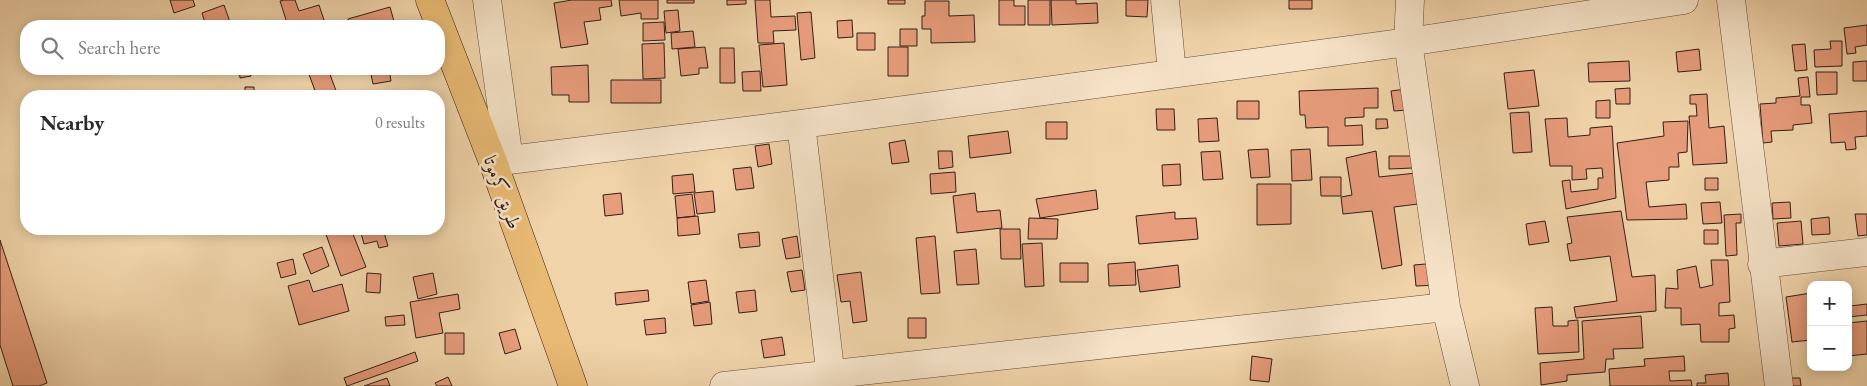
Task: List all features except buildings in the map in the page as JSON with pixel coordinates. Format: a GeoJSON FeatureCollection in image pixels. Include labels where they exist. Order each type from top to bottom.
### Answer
{"type":"FeatureCollection","features":[{"type":"Feature","properties":{"kind":"main road","name":"طريق كرموتا"},"geometry":{"type":"LineString","coordinates":[[430,0],[439,20]]}},
{"type":"Feature","properties":{"kind":"main road","name":"طريق كرموتا"},"geometry":{"type":"LineString","coordinates":[[445,34],[501,161],[572,386]]}},
{"type":"Feature","properties":{"kind":"street"},"geometry":{"type":"LineString","coordinates":[[487,0],[501,161],[801,124],[1408,42],[1684,0]]}},
{"type":"Feature","properties":{"kind":"street"},"geometry":{"type":"LineString","coordinates":[[1165,0],[1172,73]]}},
{"type":"Feature","properties":{"kind":"street"},"geometry":{"type":"LineString","coordinates":[[1410,0],[1408,42],[1446,307],[1465,386]]}},
{"type":"Feature","properties":{"kind":"street"},"geometry":{"type":"LineString","coordinates":[[1731,0],[1762,264],[1779,386]]}},
{"type":"Feature","properties":{"kind":"street"},"geometry":{"type":"LineString","coordinates":[[801,124],[832,380]]}},
{"type":"Feature","properties":{"kind":"street"},"geometry":{"type":"LineString","coordinates":[[1762,264],[1867,252]]}},
{"type":"Feature","properties":{"kind":"street"},"geometry":{"type":"LineString","coordinates":[[724,386],[832,380],[1446,307]]}}]}
